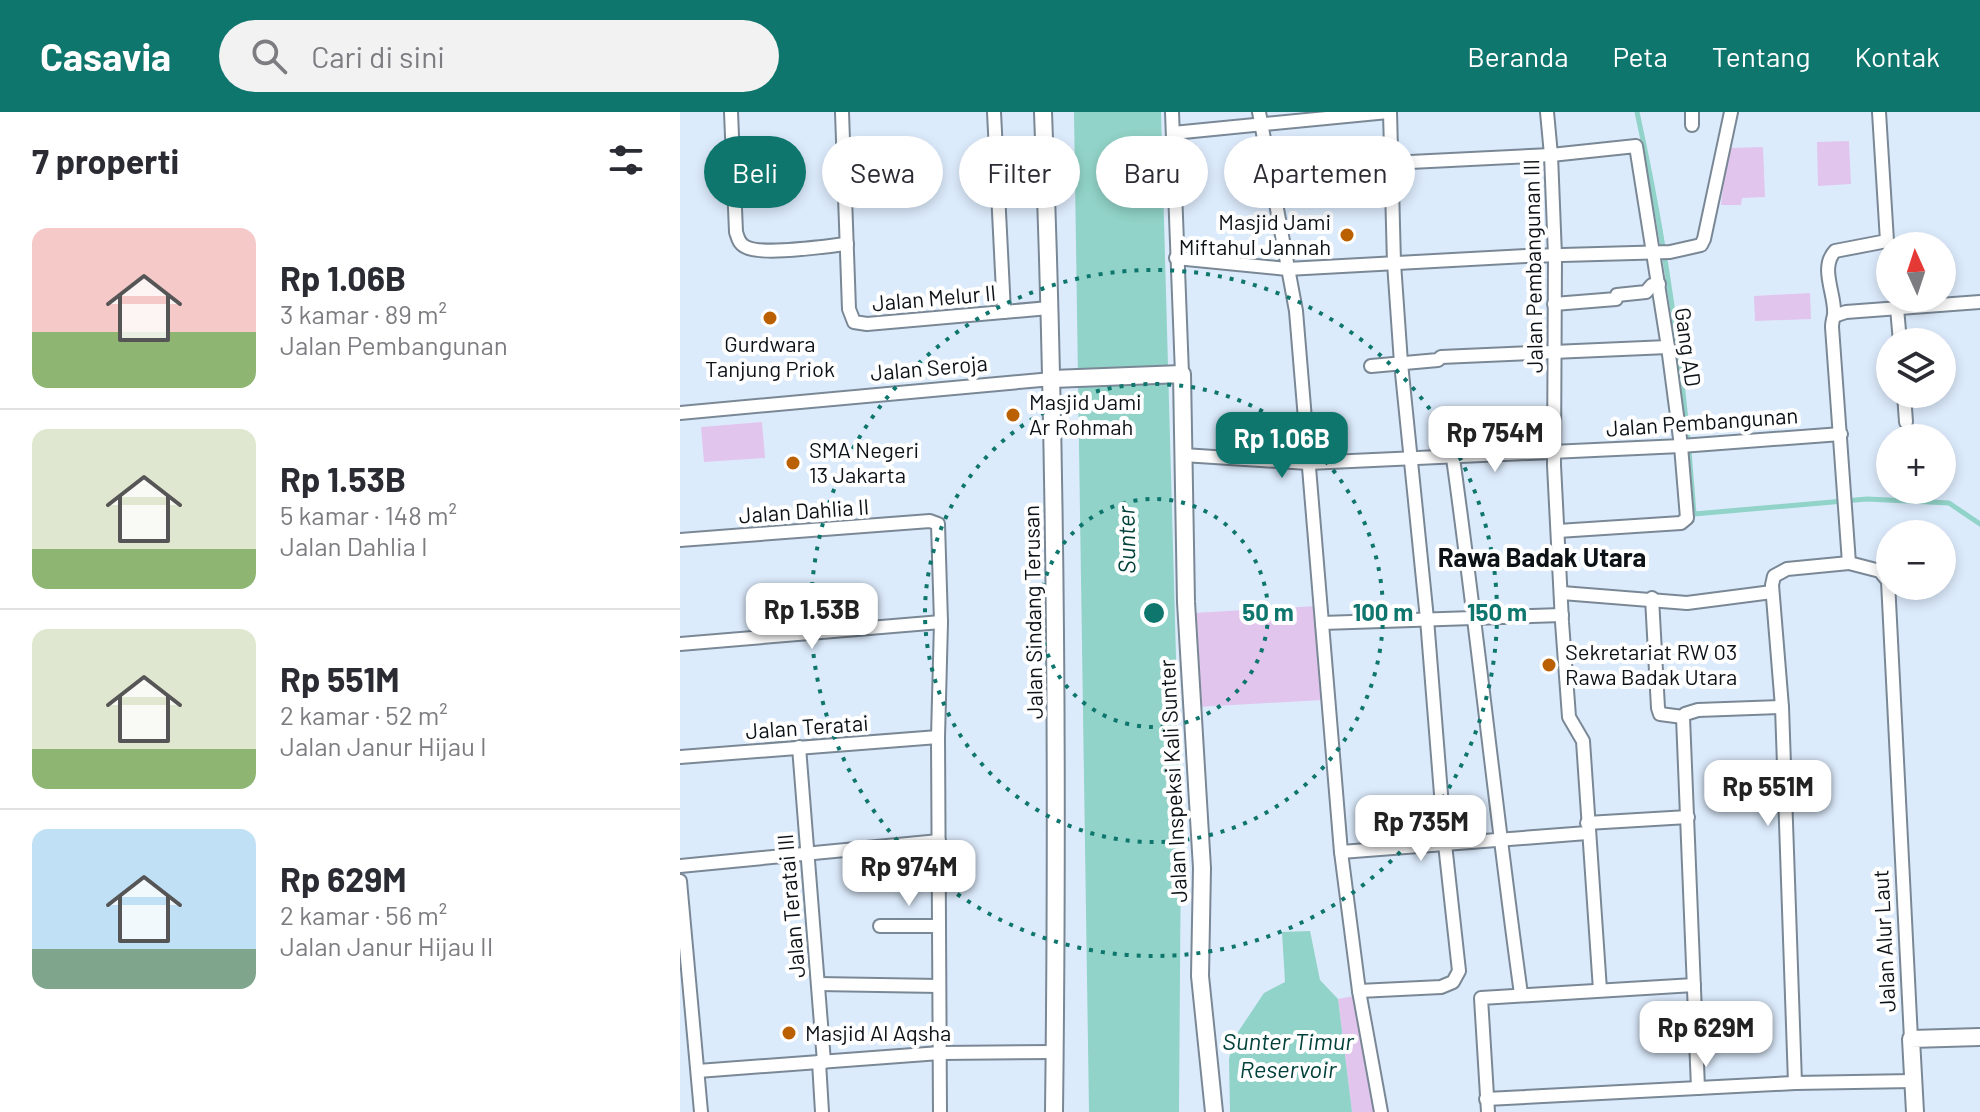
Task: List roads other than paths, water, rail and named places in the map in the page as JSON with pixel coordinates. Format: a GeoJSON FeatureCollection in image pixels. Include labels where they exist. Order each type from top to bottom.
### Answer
{"type":"FeatureCollection","features":[{"type":"Feature","properties":{"kind":"street"},"geometry":{"type":"LineString","coordinates":[[731,112],[736,232],[741,245],[767,250],[847,244]]}},
{"type":"Feature","properties":{"kind":"street","name":"Jalan Melur II"},"geometry":{"type":"LineString","coordinates":[[842,112],[849,309],[854,322],[867,324],[1049,308]]}},
{"type":"Feature","properties":{"kind":"street"},"geometry":{"type":"LineString","coordinates":[[994,112],[1004,312]]}},
{"type":"Feature","properties":{"kind":"street","name":"Jalan Sindang Terusan"},"geometry":{"type":"LineString","coordinates":[[1043,112],[1049,308],[1061,379],[1054,1112]]}},
{"type":"Feature","properties":{"kind":"street","name":"Jalan Inspeksi Kali Sunter"},"geometry":{"type":"LineString","coordinates":[[1172,112],[1176,375],[1183,455],[1186,602],[1202,868],[1200,976],[1214,1112]]}},
{"type":"Feature","properties":{"kind":"street"},"geometry":{"type":"LineString","coordinates":[[1173,133],[1260,117],[1389,112],[1389,136]]}},
{"type":"Feature","properties":{"kind":"street","name":"Jalan Pembangunan III"},"geometry":{"type":"LineString","coordinates":[[1547,112],[1555,256],[1554,451],[1562,615],[1569,717],[1582,738],[1600,990]]}},
{"type":"Feature","properties":{"kind":"street"},"geometry":{"type":"LineString","coordinates":[[1176,258],[1287,269],[1661,253],[1701,245],[1731,112]]}},
{"type":"Feature","properties":{"kind":"street"},"geometry":{"type":"LineString","coordinates":[[1795,1083],[1782,707],[1772,592],[1774,576],[1787,569],[1849,563],[1829,270],[1835,251],[1885,243],[1888,239],[1879,112]]}},
{"type":"Feature","properties":{"kind":"street"},"geometry":{"type":"LineString","coordinates":[[1260,117],[1296,311],[1341,852],[1359,991],[1381,1112]]}},
{"type":"Feature","properties":{"kind":"street","name":"Gang AD"},"geometry":{"type":"LineString","coordinates":[[1551,155],[1636,146],[1661,253],[1659,284],[1688,444],[1687,518],[1681,523],[1558,531]]}},
{"type":"Feature","properties":{"kind":"street"},"geometry":{"type":"LineString","coordinates":[[1415,162],[1551,155]]}},
{"type":"Feature","properties":{"kind":"street"},"geometry":{"type":"LineString","coordinates":[[1359,991],[1441,987],[1458,977],[1459,971],[1401,363],[1392,208]]}},
{"type":"Feature","properties":{"kind":"street"},"geometry":{"type":"LineString","coordinates":[[1554,304],[1616,299],[1617,295],[1646,292],[1652,285],[1659,284]]}},
{"type":"Feature","properties":{"kind":"street"},"geometry":{"type":"LineString","coordinates":[[1956,304],[1980,302]]}},
{"type":"Feature","properties":{"kind":"street"},"geometry":{"type":"LineString","coordinates":[[1834,316],[1876,310]]}},
{"type":"Feature","properties":{"kind":"street"},"geometry":{"type":"LineString","coordinates":[[1371,366],[1438,360],[1441,357],[1668,347]]}},
{"type":"Feature","properties":{"kind":"street","name":"Jalan Seroja"},"geometry":{"type":"LineString","coordinates":[[680,413],[1061,379],[1176,375]]}},
{"type":"Feature","properties":{"kind":"street"},"geometry":{"type":"LineString","coordinates":[[1905,408],[1906,422]]}},
{"type":"Feature","properties":{"kind":"street","name":"Jalan Pembangunan"},"geometry":{"type":"LineString","coordinates":[[1183,455],[1308,463],[1453,458],[1841,434]]}},
{"type":"Feature","properties":{"kind":"street"},"geometry":{"type":"LineString","coordinates":[[1453,458],[1476,619],[1499,841],[1521,994]]}},
{"type":"Feature","properties":{"kind":"street","name":"Jalan Dahlia II"},"geometry":{"type":"LineString","coordinates":[[680,540],[937,522],[941,622]]}},
{"type":"Feature","properties":{"kind":"street","name":"Jalan Alur Laut"},"geometry":{"type":"LineString","coordinates":[[1849,563],[1880,571],[1888,581],[1915,1112]]}},
{"type":"Feature","properties":{"kind":"street"},"geometry":{"type":"LineString","coordinates":[[1562,593],[1687,603],[1772,592]]}},
{"type":"Feature","properties":{"kind":"street"},"geometry":{"type":"LineString","coordinates":[[1652,598],[1660,714],[1683,717],[1698,710],[1782,707]]}},
{"type":"Feature","properties":{"kind":"street"},"geometry":{"type":"LineString","coordinates":[[1322,623],[1562,615]]}},
{"type":"Feature","properties":{"kind":"street"},"geometry":{"type":"LineString","coordinates":[[680,644],[941,622],[938,737],[940,1112]]}},
{"type":"Feature","properties":{"kind":"street"},"geometry":{"type":"LineString","coordinates":[[1683,717],[1698,1088]]}},
{"type":"Feature","properties":{"kind":"street","name":"Jalan Teratai"},"geometry":{"type":"LineString","coordinates":[[680,757],[938,737]]}},
{"type":"Feature","properties":{"kind":"street","name":"Jalan Teratai III"},"geometry":{"type":"LineString","coordinates":[[799,747],[818,984],[822,1112]]}},
{"type":"Feature","properties":{"kind":"street"},"geometry":{"type":"LineString","coordinates":[[1341,852],[1499,841],[1688,817]]}},
{"type":"Feature","properties":{"kind":"street"},"geometry":{"type":"LineString","coordinates":[[680,866],[939,841]]}},
{"type":"Feature","properties":{"kind":"street"},"geometry":{"type":"LineString","coordinates":[[680,881],[701,1112]]}},
{"type":"Feature","properties":{"kind":"street"},"geometry":{"type":"LineString","coordinates":[[880,926],[939,926]]}},
{"type":"Feature","properties":{"kind":"street"},"geometry":{"type":"LineString","coordinates":[[818,984],[939,986]]}},
{"type":"Feature","properties":{"kind":"street"},"geometry":{"type":"LineString","coordinates":[[1694,985],[1481,998],[1487,1105],[1698,1088],[1913,1081]]}},
{"type":"Feature","properties":{"kind":"street"},"geometry":{"type":"LineString","coordinates":[[1911,1039],[1980,1037]]}},
{"type":"Feature","properties":{"kind":"street"},"geometry":{"type":"LineString","coordinates":[[698,1071],[940,1053],[1055,1052]]}},
{"type":"Feature","properties":{"kind":"water","name":"Sunter"},"geometry":{"type":"Polygon","coordinates":[[[1074,112],[1161,112],[1162,136],[1096,136],[1096,208],[1164,208],[1181,838],[1179,1112],[1089,1112],[1075,208],[1080,208],[1080,136],[1074,136],[1074,112]]]}},
{"type":"Feature","properties":{"kind":"water","name":"Sunter Timur Reservoir"},"geometry":{"type":"Polygon","coordinates":[[[1310,931],[1320,980],[1338,999],[1352,1112],[1230,1112],[1229,1059],[1234,1038],[1264,993],[1285,982],[1282,932],[1310,931]]]}},
{"type":"Feature","properties":{"kind":"waterway"},"geometry":{"type":"LineString","coordinates":[[1637,112],[1673,312],[1694,514],[1867,499],[1949,503],[1980,524]]}},
{"type":"Feature","properties":{"kind":"place","name":"Masjid Jami Miftahul Jannah"},"geometry":{"type":"Point","coordinates":[1347,235]}},
{"type":"Feature","properties":{"kind":"place","name":"Gurdwara Tanjung Priok"},"geometry":{"type":"Point","coordinates":[770,318]}},
{"type":"Feature","properties":{"kind":"place","name":"Masjid Jami Ar Rohmah"},"geometry":{"type":"Point","coordinates":[1013,415]}},
{"type":"Feature","properties":{"kind":"place","name":"SMA Negeri 13 Jakarta"},"geometry":{"type":"Point","coordinates":[793,463]}},
{"type":"Feature","properties":{"kind":"place","name":"Sekretariat RW 03 Rawa Badak Utara"},"geometry":{"type":"Point","coordinates":[1549,665]}},
{"type":"Feature","properties":{"kind":"place","name":"Masjid Al Aqsha"},"geometry":{"type":"Point","coordinates":[789,1033]}},
{"type":"Feature","properties":{"kind":"district","name":"Rawa Badak Utara"},"geometry":{"type":"Point","coordinates":[1542,558]}}]}
